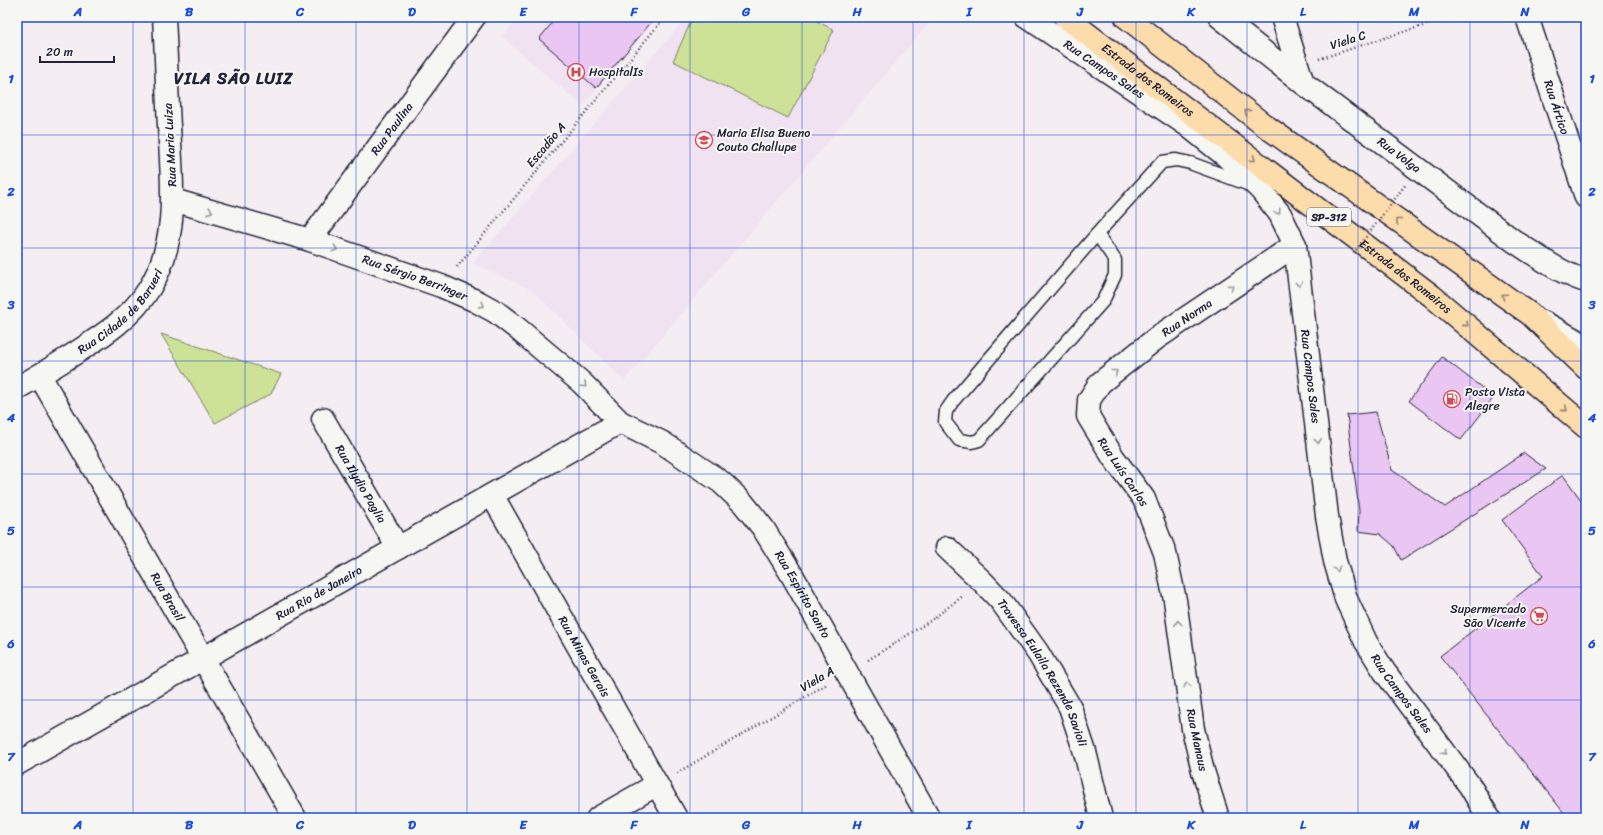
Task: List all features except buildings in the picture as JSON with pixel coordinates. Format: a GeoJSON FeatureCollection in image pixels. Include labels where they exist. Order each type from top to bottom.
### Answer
{"type":"FeatureCollection","features":[{"type":"Feature","properties":{"kind":"main road","name":"Estrada dos Romeiros"},"geometry":{"type":"LineString","coordinates":[[1065,17],[1432,296],[1586,427]]}},
{"type":"Feature","properties":{"kind":"main road","name":"SP-312"},"geometry":{"type":"LineString","coordinates":[[1126,17],[1264,125],[1530,314],[1586,368]]}},
{"type":"Feature","properties":{"kind":"street","name":"Rua Maria Luiza"},"geometry":{"type":"LineString","coordinates":[[164,17],[173,200]]}},
{"type":"Feature","properties":{"kind":"street","name":"Rua Paulina"},"geometry":{"type":"LineString","coordinates":[[310,240],[474,17]]}},
{"type":"Feature","properties":{"kind":"street","name":"Rua Campos Sales"},"geometry":{"type":"LineString","coordinates":[[1027,17],[1187,126],[1227,157],[1260,188],[1280,214],[1295,245],[1327,516],[1335,561],[1346,599],[1366,642],[1384,671],[1470,786],[1489,818]]}},
{"type":"Feature","properties":{"kind":"street","name":"Rua Volga"},"geometry":{"type":"LineString","coordinates":[[1220,17],[1300,74],[1514,241],[1572,277],[1586,281]]}},
{"type":"Feature","properties":{"kind":"street"},"geometry":{"type":"LineString","coordinates":[[1282,17],[1300,74]]}},
{"type":"Feature","properties":{"kind":"street","name":"Rua Ártico"},"geometry":{"type":"LineString","coordinates":[[1527,17],[1586,196]]}},
{"type":"Feature","properties":{"kind":"street","name":"Rua Sérgio Berringer"},"geometry":{"type":"LineString","coordinates":[[173,200],[310,240],[441,286],[476,301],[496,312],[518,329],[582,383],[620,422]]}},
{"type":"Feature","properties":{"kind":"street","name":"Rua Cidade de Barueri"},"geometry":{"type":"LineString","coordinates":[[17,388],[40,376],[110,331],[133,309],[149,289],[163,258],[170,234],[173,200]]}},
{"type":"Feature","properties":{"kind":"street","name":"Rua Norma"},"geometry":{"type":"LineString","coordinates":[[1089,400],[1100,383],[1158,336],[1295,245]]}},
{"type":"Feature","properties":{"kind":"street"},"geometry":{"type":"LineString","coordinates":[[1530,314],[1586,346]]}},
{"type":"Feature","properties":{"kind":"street","name":"Rua Brasil"},"geometry":{"type":"LineString","coordinates":[[40,376],[295,818]]}},
{"type":"Feature","properties":{"kind":"street","name":"Rua Luís Carlos"},"geometry":{"type":"LineString","coordinates":[[1089,400],[1088,416],[1105,445],[1144,499],[1157,530],[1171,577],[1183,661]]}},
{"type":"Feature","properties":{"kind":"street","name":"Rua Ilydio Paglia"},"geometry":{"type":"LineString","coordinates":[[323,419],[398,548]]}},
{"type":"Feature","properties":{"kind":"street","name":"Rua Rio de Janeiro"},"geometry":{"type":"LineString","coordinates":[[17,764],[620,422]]}},
{"type":"Feature","properties":{"kind":"street","name":"Rua Espírito Santo"},"geometry":{"type":"LineString","coordinates":[[620,422],[663,443],[698,466],[721,482],[743,503],[762,528],[792,575],[929,818]]}},
{"type":"Feature","properties":{"kind":"street","name":"Rua Minas Gerais"},"geometry":{"type":"LineString","coordinates":[[492,495],[676,818]]}},
{"type":"Feature","properties":{"kind":"street","name":"Travessa Eulaila Rezende Savioli"},"geometry":{"type":"LineString","coordinates":[[947,548],[1001,601],[1038,653],[1070,707],[1085,752],[1101,818]]}},
{"type":"Feature","properties":{"kind":"street","name":"Rua Manaus"},"geometry":{"type":"LineString","coordinates":[[1183,661],[1193,729],[1203,771],[1218,818]]}},
{"type":"Feature","properties":{"kind":"street"},"geometry":{"type":"LineString","coordinates":[[598,818],[656,785]]}},
{"type":"Feature","properties":{"kind":"lane"},"geometry":{"type":"LineString","coordinates":[[1097,234],[1115,260],[1114,275],[1103,301],[979,440],[972,442],[960,440],[945,422],[946,411],[1097,234],[1162,162],[1176,160],[1190,163],[1260,188]]}},
{"type":"Feature","properties":{"kind":"path","name":"Escadão A"},"geometry":{"type":"LineString","coordinates":[[441,286],[665,17]]}},
{"type":"Feature","properties":{"kind":"path","name":"Viela C"},"geometry":{"type":"LineString","coordinates":[[1300,74],[1450,17]]}},
{"type":"Feature","properties":{"kind":"path"},"geometry":{"type":"LineString","coordinates":[[1356,250],[1406,184]]}},
{"type":"Feature","properties":{"kind":"path","name":"Viela A"},"geometry":{"type":"LineString","coordinates":[[656,785],[930,621],[983,582]]}},
{"type":"Feature","properties":{"kind":"shaded area","name":"HospitalIs"},"geometry":{"type":"Polygon","coordinates":[[[519,17],[658,17],[582,106],[502,37],[519,17]]]}},
{"type":"Feature","properties":{"kind":"shaded area","name":"Maria Elisa Bueno Couto Challupe"},"geometry":{"type":"Polygon","coordinates":[[[687,17],[934,17],[624,381],[532,290],[473,263],[687,17]]]}},
{"type":"Feature","properties":{"kind":"green space"},"geometry":{"type":"Polygon","coordinates":[[[693,17],[809,17],[834,30],[788,118],[673,61],[693,17]]]}},
{"type":"Feature","properties":{"kind":"green space"},"geometry":{"type":"Polygon","coordinates":[[[161,334],[281,374],[271,394],[215,423],[161,334]]]}},
{"type":"Feature","properties":{"kind":"place","name":"HospitalIs"},"geometry":{"type":"Point","coordinates":[576,72]}},
{"type":"Feature","properties":{"kind":"place","name":"Maria Elisa Bueno Couto Challupe"},"geometry":{"type":"Point","coordinates":[704,140]}},
{"type":"Feature","properties":{"kind":"place","name":"Posto Vista Alegre"},"geometry":{"type":"Point","coordinates":[1452,399]}},
{"type":"Feature","properties":{"kind":"place","name":"Supermercado São Vicente"},"geometry":{"type":"Point","coordinates":[1539,616]}},
{"type":"Feature","properties":{"kind":"district","name":"VILA SÃO LUIZ"},"geometry":{"type":"Point","coordinates":[234,78]}}]}
